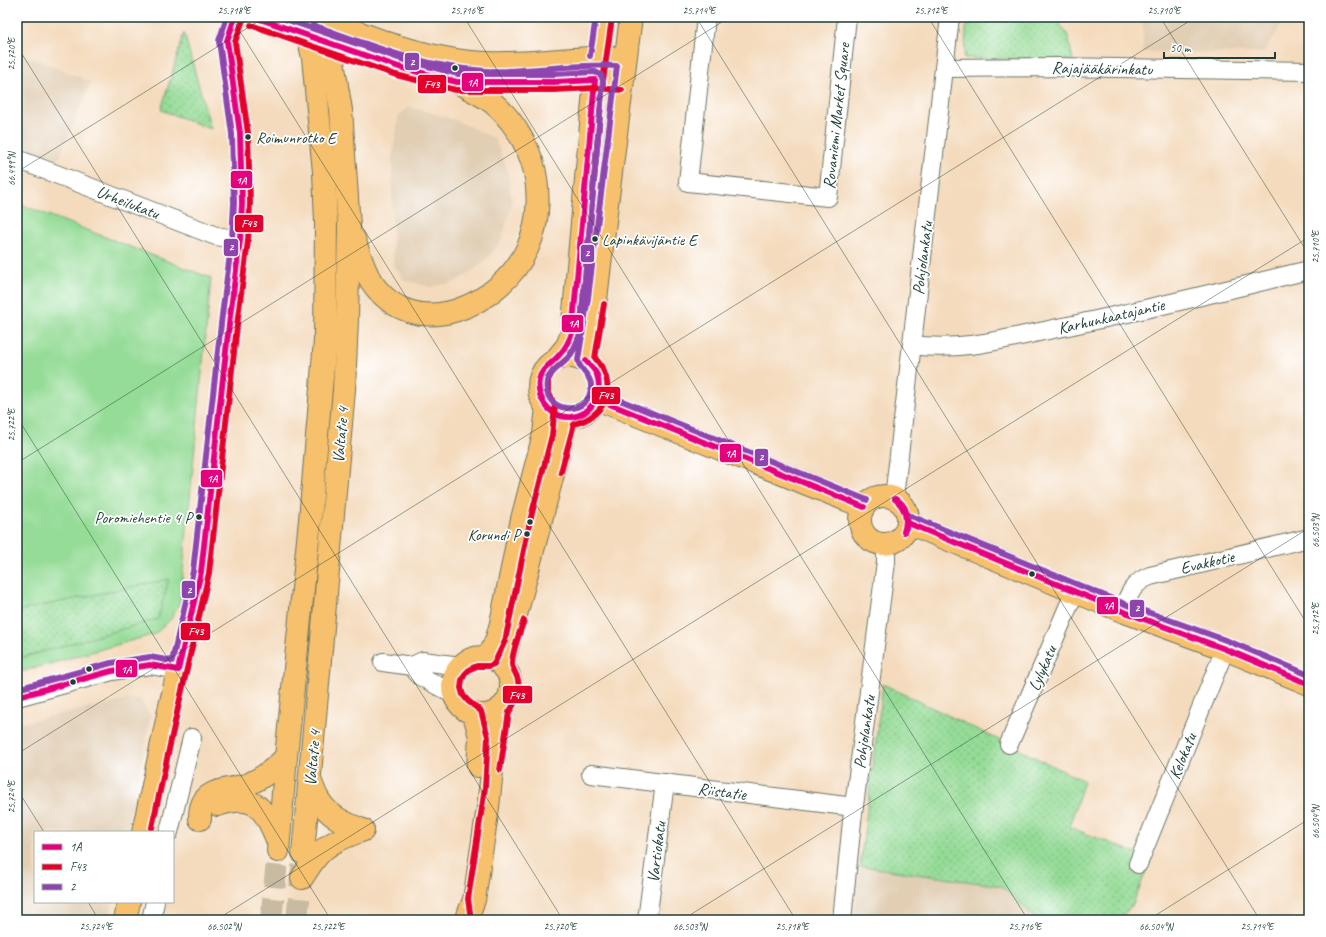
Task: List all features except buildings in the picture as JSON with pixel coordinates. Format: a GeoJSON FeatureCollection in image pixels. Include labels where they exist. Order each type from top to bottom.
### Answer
{"type":"FeatureCollection","features":[{"type":"Feature","properties":{"kind":"main road"},"geometry":{"type":"LineString","coordinates":[[143,831],[201,572],[240,240],[242,203],[240,133],[227,41],[235,17]]}},
{"type":"Feature","properties":{"kind":"main road","name":"Valtatie 4"},"geometry":{"type":"LineString","coordinates":[[286,757],[269,772],[253,783],[216,792],[207,797],[202,803],[200,819],[204,813],[214,806],[232,800],[249,802],[264,811],[270,820],[278,846],[310,520],[325,340],[326,224],[324,172],[313,58],[304,17]]}},
{"type":"Feature","properties":{"kind":"main road"},"geometry":{"type":"LineString","coordinates":[[316,17],[396,46],[458,61],[488,63],[598,57],[626,59]]}},
{"type":"Feature","properties":{"kind":"main road","name":"Valtatie 4"},"geometry":{"type":"LineString","coordinates":[[303,853],[344,390],[347,320],[349,226],[341,110],[326,17]]}},
{"type":"Feature","properties":{"kind":"main road"},"geometry":{"type":"LineString","coordinates":[[557,358],[572,356],[586,361],[596,371],[599,392],[592,407],[585,413],[568,417],[556,414],[547,407],[541,399],[539,390],[540,379],[546,367],[557,358],[567,346],[572,333],[595,80],[604,17]]}},
{"type":"Feature","properties":{"kind":"main road"},"geometry":{"type":"LineString","coordinates":[[586,361],[596,299],[631,17]]}},
{"type":"Feature","properties":{"kind":"main road"},"geometry":{"type":"LineString","coordinates":[[261,19],[399,67],[457,82],[554,82],[595,80],[623,82]]}},
{"type":"Feature","properties":{"kind":"main road"},"geometry":{"type":"LineString","coordinates":[[349,226],[365,270],[378,290],[398,306],[415,313],[433,315],[453,312],[473,304],[492,293],[508,278],[529,246],[535,224],[537,186],[535,170],[529,152],[517,129],[504,113],[493,103],[457,82]]}},
{"type":"Feature","properties":{"kind":"main road"},"geometry":{"type":"LineString","coordinates":[[597,399],[864,507]]}},
{"type":"Feature","properties":{"kind":"main road"},"geometry":{"type":"LineString","coordinates":[[496,663],[497,638],[522,519],[544,434],[547,407]]}},
{"type":"Feature","properties":{"kind":"main road"},"geometry":{"type":"LineString","coordinates":[[496,663],[505,657],[538,526],[568,417]]}},
{"type":"Feature","properties":{"kind":"main road"},"geometry":{"type":"LineString","coordinates":[[887,496],[894,498],[905,508],[908,516],[908,523],[905,531],[894,542],[879,543],[872,540],[862,529],[860,522],[861,514],[864,507],[874,498],[887,496]]}},
{"type":"Feature","properties":{"kind":"main road"},"geometry":{"type":"LineString","coordinates":[[908,523],[1122,611],[1225,649],[1309,684]]}},
{"type":"Feature","properties":{"kind":"main road"},"geometry":{"type":"LineString","coordinates":[[474,658],[496,663],[510,681],[510,691],[507,701],[501,708],[488,714],[474,714],[461,707],[453,694],[453,680],[460,666],[474,658]]}},
{"type":"Feature","properties":{"kind":"main road"},"geometry":{"type":"LineString","coordinates":[[464,920],[474,900],[501,708]]}},
{"type":"Feature","properties":{"kind":"main road"},"geometry":{"type":"LineString","coordinates":[[464,920],[460,899],[477,786],[480,737],[474,714]]}},
{"type":"Feature","properties":{"kind":"main road"},"geometry":{"type":"LineString","coordinates":[[302,878],[316,858],[328,847],[345,837],[363,830],[344,823],[326,809],[319,801],[310,779]]}},
{"type":"Feature","properties":{"kind":"main road"},"geometry":{"type":"LineString","coordinates":[[125,920],[129,903]]}},
{"type":"Feature","properties":{"kind":"street","name":"Rovaniemi Market Square"},"geometry":{"type":"LineString","coordinates":[[706,17],[688,182],[828,197],[847,17]]}},
{"type":"Feature","properties":{"kind":"street","name":"Pohjolankatu"},"geometry":{"type":"LineString","coordinates":[[894,498],[950,17]]}},
{"type":"Feature","properties":{"kind":"street","name":"Rajajääkärinkatu"},"geometry":{"type":"LineString","coordinates":[[944,68],[1054,67],[1309,71]]}},
{"type":"Feature","properties":{"kind":"street","name":"Urheilukatu"},"geometry":{"type":"LineString","coordinates":[[17,159],[216,236],[240,240]]}},
{"type":"Feature","properties":{"kind":"street","name":"Karhunkaatajantie"},"geometry":{"type":"LineString","coordinates":[[912,345],[929,348],[970,346],[1101,319],[1309,270]]}},
{"type":"Feature","properties":{"kind":"street","name":"Evakkotie"},"geometry":{"type":"LineString","coordinates":[[1122,611],[1131,591],[1141,580],[1150,576],[1309,538]]}},
{"type":"Feature","properties":{"kind":"street","name":"Pohjolankatu"},"geometry":{"type":"LineString","coordinates":[[842,920],[854,807],[886,562],[886,543]]}},
{"type":"Feature","properties":{"kind":"street","name":"Lylykatu"},"geometry":{"type":"LineString","coordinates":[[1009,744],[1075,591]]}},
{"type":"Feature","properties":{"kind":"street","name":"Kelokatu"},"geometry":{"type":"LineString","coordinates":[[1138,864],[1225,649]]}},
{"type":"Feature","properties":{"kind":"street"},"geometry":{"type":"LineString","coordinates":[[383,662],[412,666],[422,661],[460,666]]}},
{"type":"Feature","properties":{"kind":"street"},"geometry":{"type":"LineString","coordinates":[[17,697],[112,671],[150,665],[178,670]]}},
{"type":"Feature","properties":{"kind":"street"},"geometry":{"type":"LineString","coordinates":[[412,666],[420,676],[453,694]]}},
{"type":"Feature","properties":{"kind":"street"},"geometry":{"type":"LineString","coordinates":[[170,831],[192,738]]}},
{"type":"Feature","properties":{"kind":"street","name":"Riistatie"},"geometry":{"type":"LineString","coordinates":[[591,774],[854,807]]}},
{"type":"Feature","properties":{"kind":"street","name":"Vartiokatu"},"geometry":{"type":"LineString","coordinates":[[647,920],[664,783]]}},
{"type":"Feature","properties":{"kind":"street"},"geometry":{"type":"LineString","coordinates":[[151,920],[155,903]]}},
{"type":"Feature","properties":{"kind":"shaded area"},"geometry":{"type":"Polygon","coordinates":[[[1143,17],[1286,17],[1264,53],[1143,52],[1143,17]]]}},
{"type":"Feature","properties":{"kind":"shaded area"},"geometry":{"type":"Polygon","coordinates":[[[17,52],[91,82],[57,163],[17,144],[17,52]]]}},
{"type":"Feature","properties":{"kind":"shaded area"},"geometry":{"type":"Polygon","coordinates":[[[410,107],[455,120],[494,138],[508,170],[512,205],[501,241],[481,265],[455,282],[430,287],[404,280],[393,264],[392,159],[399,115],[410,107]]]}},
{"type":"Feature","properties":{"kind":"shaded area"},"geometry":{"type":"Polygon","coordinates":[[[129,699],[139,699],[151,717],[127,831],[34,831],[34,903],[113,903],[109,920],[17,920],[17,724],[129,699]]]}},
{"type":"Feature","properties":{"kind":"shaded area"},"geometry":{"type":"Polygon","coordinates":[[[860,866],[1001,886],[1037,920],[852,920],[860,866]]]}},
{"type":"Feature","properties":{"kind":"green space"},"geometry":{"type":"Polygon","coordinates":[[[967,17],[1056,17],[1068,36],[1073,60],[964,58],[967,17]]]}},
{"type":"Feature","properties":{"kind":"green space"},"geometry":{"type":"Polygon","coordinates":[[[184,33],[211,129],[161,110],[184,33]]]}},
{"type":"Feature","properties":{"kind":"green space"},"geometry":{"type":"Polygon","coordinates":[[[17,203],[211,278],[180,602],[171,619],[155,634],[17,673],[17,203]]]}},
{"type":"Feature","properties":{"kind":"green space"},"geometry":{"type":"Polygon","coordinates":[[[169,579],[158,619],[17,659],[17,611],[169,579]]]}},
{"type":"Feature","properties":{"kind":"green space"},"geometry":{"type":"Polygon","coordinates":[[[883,684],[1084,781],[1069,827],[1151,859],[1132,906],[1118,920],[1037,920],[1001,886],[860,866],[883,684]]]}},
{"type":"Feature","properties":{"kind":"tunnel"},"geometry":{"type":"LineString","coordinates":[[271,920],[278,851]]}},
{"type":"Feature","properties":{"kind":"tunnel"},"geometry":{"type":"LineString","coordinates":[[297,920],[303,859]]}},
{"type":"Feature","properties":{"kind":"transit line","name":"2"},"geometry":{"type":"LineString","coordinates":[[17,689],[111,663],[150,657],[172,661],[193,571],[232,239],[234,203],[232,134],[219,41],[227,17]]}},
{"type":"Feature","properties":{"kind":"transit line","name":"1A"},"geometry":{"type":"LineString","coordinates":[[178,670],[201,572],[240,240],[242,203],[240,133],[227,41],[235,17]]}},
{"type":"Feature","properties":{"kind":"transit line","name":"1A"},"geometry":{"type":"LineString","coordinates":[[254,17],[399,67],[457,82],[554,82],[595,80],[572,333],[564,349],[542,372],[539,380],[542,399],[554,413],[560,416],[574,417],[588,410],[593,404],[596,398],[599,383],[596,373],[586,361]]}},
{"type":"Feature","properties":{"kind":"transit line","name":"2"},"geometry":{"type":"LineString","coordinates":[[279,17],[401,59],[458,74],[554,74],[595,72],[601,75],[603,81],[580,334],[575,347],[569,356],[553,372],[547,381],[547,392],[551,400],[558,406],[566,408],[583,404],[589,397],[591,383],[578,360],[588,298],[617,66],[601,65],[519,71],[463,69],[419,60],[377,48],[313,25]]}},
{"type":"Feature","properties":{"kind":"transit line","name":"2"},"geometry":{"type":"LineString","coordinates":[[590,56],[596,17]]}},
{"type":"Feature","properties":{"kind":"transit line","name":"F43"},"geometry":{"type":"LineString","coordinates":[[471,919],[468,899],[485,788],[488,737],[481,711],[463,695],[461,688],[462,680],[470,669],[477,666],[489,666],[494,664],[505,641],[530,521],[552,435],[555,406],[548,391],[548,380],[553,371],[569,357],[580,335],[603,81],[612,18]]}},
{"type":"Feature","properties":{"kind":"transit line","name":"F43"},"geometry":{"type":"LineString","coordinates":[[151,831],[209,573],[248,241],[250,203],[248,133],[235,42],[243,20]]}},
{"type":"Feature","properties":{"kind":"transit line","name":"F43"},"geometry":{"type":"LineString","coordinates":[[251,25],[396,75],[456,90],[554,90],[595,88],[622,90]]}},
{"type":"Feature","properties":{"kind":"transit line","name":"F43"},"geometry":{"type":"LineString","coordinates":[[561,472],[574,424],[586,420],[595,414],[602,406],[606,397],[606,378],[602,368],[595,358],[604,304]]}},
{"type":"Feature","properties":{"kind":"transit line","name":"2"},"geometry":{"type":"LineString","coordinates":[[600,392],[867,500]]}},
{"type":"Feature","properties":{"kind":"transit line","name":"1A"},"geometry":{"type":"LineString","coordinates":[[597,399],[864,507]]}},
{"type":"Feature","properties":{"kind":"transit line","name":"1A"},"geometry":{"type":"LineString","coordinates":[[895,499],[899,501],[907,513],[907,523],[904,532]]}},
{"type":"Feature","properties":{"kind":"transit line","name":"1A"},"geometry":{"type":"LineString","coordinates":[[895,499],[904,510],[906,518],[904,532]]}},
{"type":"Feature","properties":{"kind":"transit line","name":"2"},"geometry":{"type":"LineString","coordinates":[[911,516],[1125,604],[1228,641],[1309,675]]}},
{"type":"Feature","properties":{"kind":"transit line","name":"1A"},"geometry":{"type":"LineString","coordinates":[[908,523],[1122,611],[1225,649],[1309,684]]}},
{"type":"Feature","properties":{"kind":"transit line","name":"F43"},"geometry":{"type":"LineString","coordinates":[[500,770],[509,712],[514,705],[518,693],[517,678],[513,669],[512,660],[524,620]]}},
{"type":"Feature","properties":{"kind":"transit line","name":"1A"},"geometry":{"type":"LineString","coordinates":[[17,697],[112,671],[150,665],[178,670]]}},
{"type":"Feature","properties":{"kind":"place","name":"Roimunrotko E"},"geometry":{"type":"Point","coordinates":[248,137]}},
{"type":"Feature","properties":{"kind":"place","name":"Lapinkävijäntie E"},"geometry":{"type":"Point","coordinates":[595,239]}},
{"type":"Feature","properties":{"kind":"place","name":"Poromiehentie 4 P"},"geometry":{"type":"Point","coordinates":[199,517]}},
{"type":"Feature","properties":{"kind":"place","name":"Korundi P"},"geometry":{"type":"Point","coordinates":[527,534]}}]}
